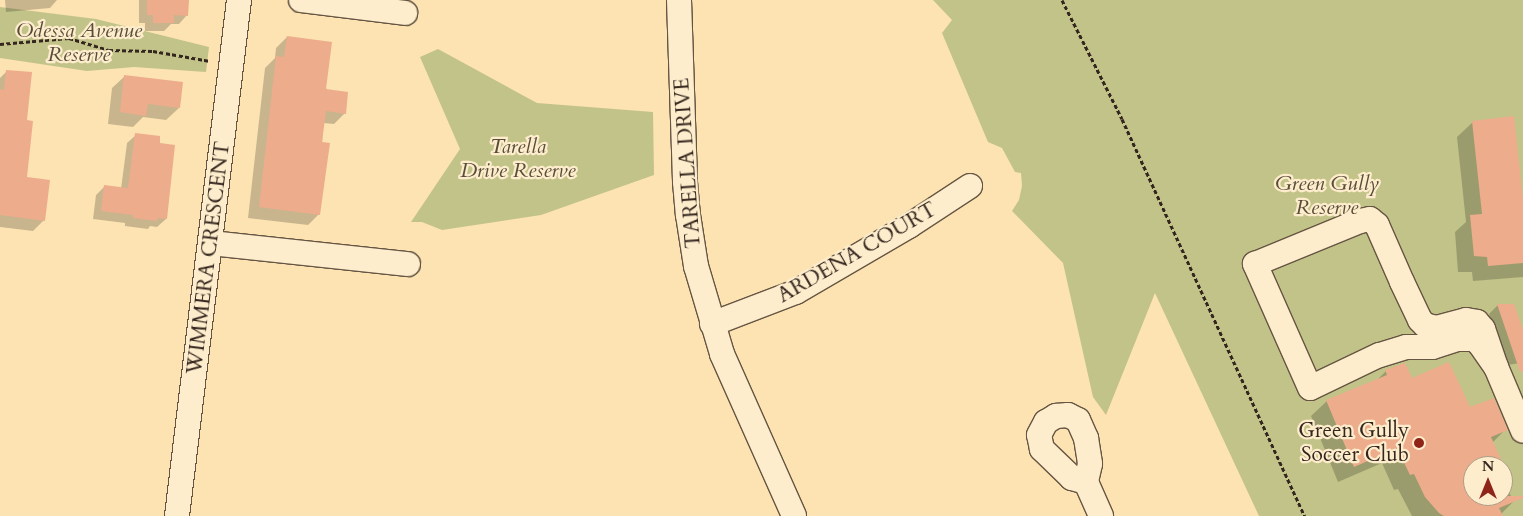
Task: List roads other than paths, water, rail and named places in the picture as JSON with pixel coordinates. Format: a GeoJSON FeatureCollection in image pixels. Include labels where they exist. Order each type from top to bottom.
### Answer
{"type":"FeatureCollection","features":[{"type":"Feature","properties":{"kind":"street","name":"WIMMERA CRESCENT"},"geometry":{"type":"LineString","coordinates":[[177,516],[239,0]]}},
{"type":"Feature","properties":{"kind":"street"},"geometry":{"type":"LineString","coordinates":[[301,0],[405,13]]}},
{"type":"Feature","properties":{"kind":"street","name":"TARELLA DRIVE"},"geometry":{"type":"LineString","coordinates":[[679,0],[682,132],[688,215],[696,266],[712,324],[733,381],[794,516]]}},
{"type":"Feature","properties":{"kind":"street","name":"ARDENA COURT"},"geometry":{"type":"LineString","coordinates":[[712,324],[796,292],[909,226],[970,186]]}},
{"type":"Feature","properties":{"kind":"street"},"geometry":{"type":"LineString","coordinates":[[1496,367],[1480,344],[1474,339],[1457,339],[1432,347],[1406,347],[1379,355],[1310,388],[1255,264],[1360,221],[1370,219],[1377,225],[1420,320],[1426,325],[1436,328],[1460,320],[1476,322],[1487,339],[1496,367],[1523,431]]}},
{"type":"Feature","properties":{"kind":"street"},"geometry":{"type":"LineString","coordinates":[[211,243],[408,264]]}},
{"type":"Feature","properties":{"kind":"street"},"geometry":{"type":"LineString","coordinates":[[1086,482],[1101,516]]}},
{"type":"Feature","properties":{"kind":"place","name":"Green Gully Soccer Club"},"geometry":{"type":"Point","coordinates":[1419,443]}},
{"type":"Feature","properties":{"kind":"park label","name":"Odessa Avenue Reserve"},"geometry":{"type":"Point","coordinates":[79,43]}},
{"type":"Feature","properties":{"kind":"park label","name":"Tarella Drive Reserve"},"geometry":{"type":"Point","coordinates":[518,159]}},
{"type":"Feature","properties":{"kind":"park label","name":"Green Gully Reserve"},"geometry":{"type":"Point","coordinates":[1327,196]}}]}
